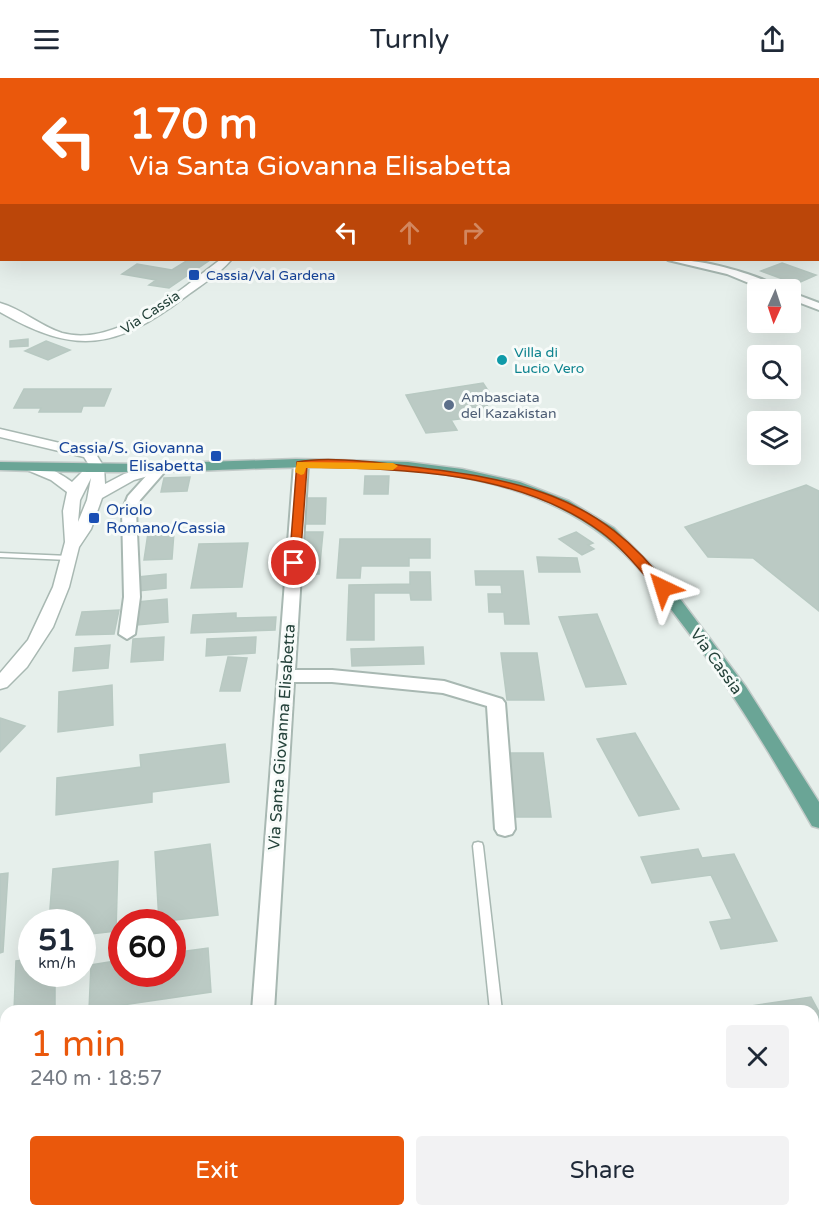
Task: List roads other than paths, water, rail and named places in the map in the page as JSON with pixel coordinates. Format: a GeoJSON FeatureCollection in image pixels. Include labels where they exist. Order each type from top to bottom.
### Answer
{"type":"FeatureCollection","features":[{"type":"Feature","properties":{"kind":"main road","name":"Via Cassia"},"geometry":{"type":"LineString","coordinates":[[0,466],[161,468],[301,464],[395,466],[498,481],[565,505],[607,530],[654,576],[745,699],[819,820]]}},
{"type":"Feature","properties":{"kind":"street","name":"Via Cassia"},"geometry":{"type":"LineString","coordinates":[[0,307],[58,335],[80,339],[104,337],[135,324],[225,261]]}},
{"type":"Feature","properties":{"kind":"street"},"geometry":{"type":"LineString","coordinates":[[678,261],[723,270],[747,279]]}},
{"type":"Feature","properties":{"kind":"street"},"geometry":{"type":"LineString","coordinates":[[801,300],[819,307]]}},
{"type":"Feature","properties":{"kind":"street"},"geometry":{"type":"LineString","coordinates":[[0,433],[89,454],[97,467],[99,478],[84,529],[71,551],[61,588],[40,633],[23,661],[0,683]]}},
{"type":"Feature","properties":{"kind":"street","name":"Via Santa Giovanna Elisabetta"},"geometry":{"type":"LineString","coordinates":[[263,1005],[301,464]]}},
{"type":"Feature","properties":{"kind":"street"},"geometry":{"type":"LineString","coordinates":[[27,467],[56,477],[76,491]]}},
{"type":"Feature","properties":{"kind":"street"},"geometry":{"type":"LineString","coordinates":[[71,551],[70,517],[76,491],[85,474],[97,467]]}},
{"type":"Feature","properties":{"kind":"street"},"geometry":{"type":"LineString","coordinates":[[93,497],[129,477],[161,468]]}},
{"type":"Feature","properties":{"kind":"street"},"geometry":{"type":"LineString","coordinates":[[127,634],[132,597],[129,511],[133,499],[161,468]]}},
{"type":"Feature","properties":{"kind":"street"},"geometry":{"type":"LineString","coordinates":[[285,676],[332,676],[444,687],[496,703],[505,829]]}},
{"type":"Feature","properties":{"kind":"lane"},"geometry":{"type":"LineString","coordinates":[[0,555],[71,551]]}},
{"type":"Feature","properties":{"kind":"lane"},"geometry":{"type":"LineString","coordinates":[[478,846],[495,1005]]}},
{"type":"Feature","properties":{"kind":"place","name":"Cassia/Val Gardena"},"geometry":{"type":"Point","coordinates":[194,275]}},
{"type":"Feature","properties":{"kind":"place","name":"Villa di Lucio Vero"},"geometry":{"type":"Point","coordinates":[502,360]}},
{"type":"Feature","properties":{"kind":"place","name":"Ambasciata del Kazakistan"},"geometry":{"type":"Point","coordinates":[449,405]}},
{"type":"Feature","properties":{"kind":"place","name":"Cassia/S. Giovanna Elisabetta"},"geometry":{"type":"Point","coordinates":[216,456]}},
{"type":"Feature","properties":{"kind":"place","name":"Oriolo Romano/Cassia"},"geometry":{"type":"Point","coordinates":[94,518]}}]}
